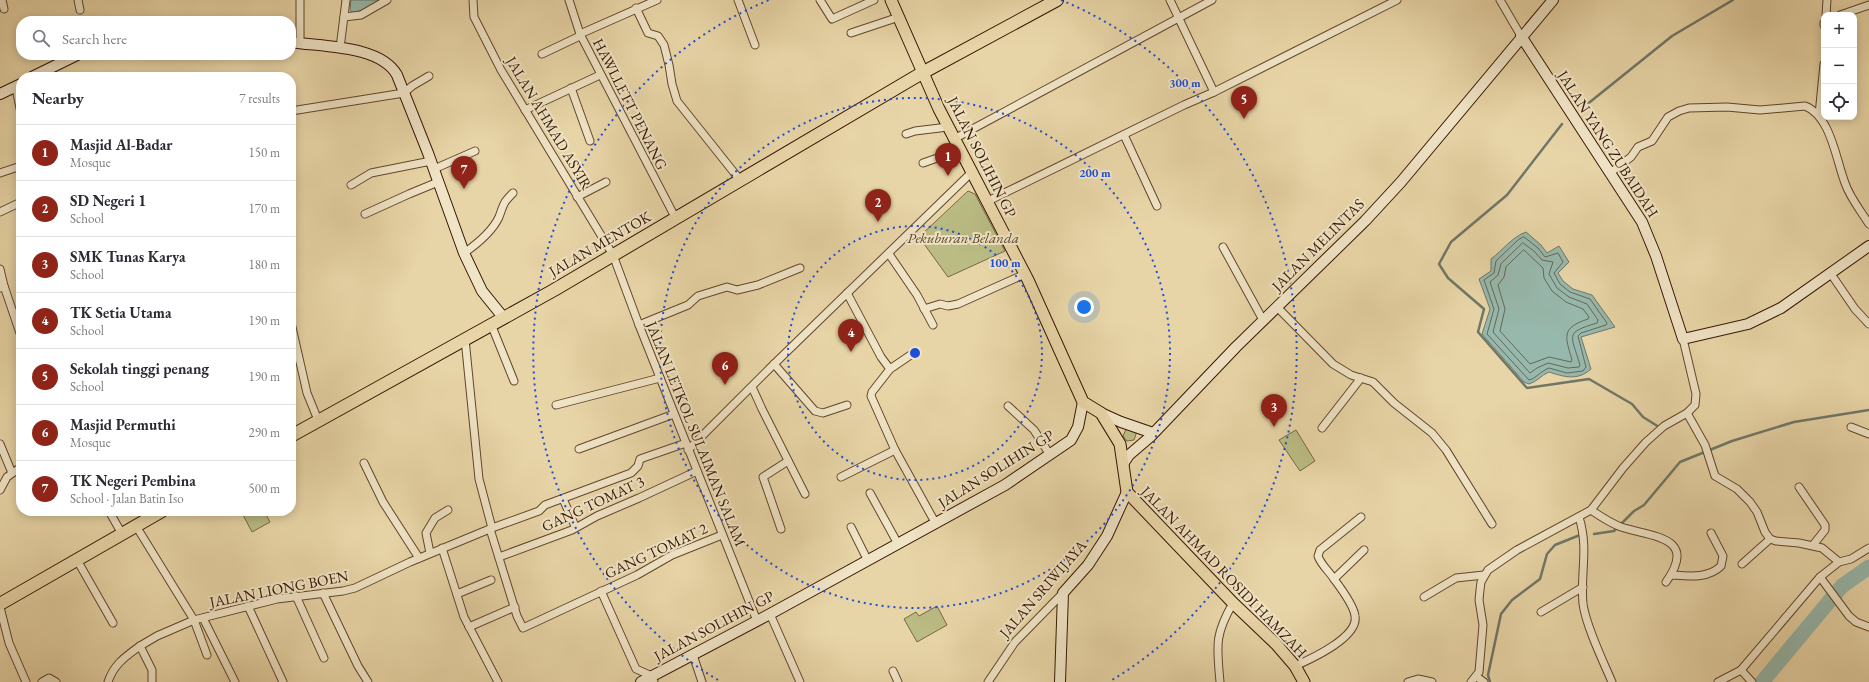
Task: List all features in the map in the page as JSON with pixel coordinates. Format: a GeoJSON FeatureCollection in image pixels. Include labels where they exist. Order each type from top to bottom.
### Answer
{"type":"FeatureCollection","features":[{"type":"Feature","properties":{"kind":"highway","name":"JALAN MENTOK"},"geometry":{"type":"LineString","coordinates":[[296,433],[465,340],[502,317],[676,219],[922,73],[1057,0]]}},
{"type":"Feature","properties":{"kind":"highway"},"geometry":{"type":"LineString","coordinates":[[0,606],[153,516]]}},
{"type":"Feature","properties":{"kind":"main road","name":"JALAN SOLIHIN GP"},"geometry":{"type":"LineString","coordinates":[[642,682],[653,679],[693,655],[936,524],[1005,485],[1070,440],[1075,434],[1080,421],[1083,402],[1025,274],[988,201],[954,139],[922,73],[892,0]]}},
{"type":"Feature","properties":{"kind":"main road","name":"JALAN MELINTAS"},"geometry":{"type":"LineString","coordinates":[[1123,464],[1130,455],[1263,320],[1365,221],[1396,187],[1496,69],[1521,36],[1553,0]]}},
{"type":"Feature","properties":{"kind":"main road","name":"JALAN YANG ZUBAIDAH"},"geometry":{"type":"LineString","coordinates":[[1521,36],[1594,145],[1610,173],[1642,222],[1647,232],[1683,339]]}},
{"type":"Feature","properties":{"kind":"main road"},"geometry":{"type":"LineString","coordinates":[[296,43],[340,48],[374,56],[392,66],[397,75],[432,165],[464,252],[482,291],[502,317]]}},
{"type":"Feature","properties":{"kind":"main road"},"geometry":{"type":"LineString","coordinates":[[42,72],[66,60]]}},
{"type":"Feature","properties":{"kind":"main road"},"geometry":{"type":"LineString","coordinates":[[0,94],[16,87]]}},
{"type":"Feature","properties":{"kind":"main road"},"geometry":{"type":"LineString","coordinates":[[1683,339],[1748,324],[1781,308],[1869,246]]}},
{"type":"Feature","properties":{"kind":"main road","name":"JALAN AHMAD ROSIDI HAMZAH"},"geometry":{"type":"LineString","coordinates":[[1083,402],[1101,413],[1120,444],[1127,492],[1233,603],[1276,644],[1295,666],[1304,682]]}},
{"type":"Feature","properties":{"kind":"main road"},"geometry":{"type":"LineString","coordinates":[[1101,413],[1121,422],[1153,433]]}},
{"type":"Feature","properties":{"kind":"main road","name":"JALAN SRIWIJAYA"},"geometry":{"type":"LineString","coordinates":[[1063,593],[1088,565],[1107,536],[1127,492]]}},
{"type":"Feature","properties":{"kind":"main road"},"geometry":{"type":"LineString","coordinates":[[1060,682],[1063,593]]}},
{"type":"Feature","properties":{"kind":"street"},"geometry":{"type":"LineString","coordinates":[[2,0],[4,9]]}},
{"type":"Feature","properties":{"kind":"street"},"geometry":{"type":"LineString","coordinates":[[78,0],[80,10]]}},
{"type":"Feature","properties":{"kind":"street"},"geometry":{"type":"LineString","coordinates":[[296,43],[300,0]]}},
{"type":"Feature","properties":{"kind":"street"},"geometry":{"type":"LineString","coordinates":[[340,48],[346,0]]}},
{"type":"Feature","properties":{"kind":"street"},"geometry":{"type":"LineString","coordinates":[[344,17],[361,15],[388,0]]}},
{"type":"Feature","properties":{"kind":"street","name":"JALAN AHMAD ASYIR"},"geometry":{"type":"LineString","coordinates":[[473,0],[474,17],[501,70],[613,255]]}},
{"type":"Feature","properties":{"kind":"street"},"geometry":{"type":"LineString","coordinates":[[542,54],[580,35],[569,0]]}},
{"type":"Feature","properties":{"kind":"street","name":"HAWLLETT PENANG"},"geometry":{"type":"LineString","coordinates":[[658,0],[636,8],[580,35],[676,219]]}},
{"type":"Feature","properties":{"kind":"street"},"geometry":{"type":"LineString","coordinates":[[738,0],[755,45]]}},
{"type":"Feature","properties":{"kind":"street"},"geometry":{"type":"LineString","coordinates":[[820,0],[832,19],[874,0]]}},
{"type":"Feature","properties":{"kind":"street"},"geometry":{"type":"LineString","coordinates":[[1170,0],[1214,92]]}},
{"type":"Feature","properties":{"kind":"street"},"geometry":{"type":"LineString","coordinates":[[954,139],[1212,0]]}},
{"type":"Feature","properties":{"kind":"street"},"geometry":{"type":"LineString","coordinates":[[988,201],[1214,92],[1397,0]]}},
{"type":"Feature","properties":{"kind":"street","name":"JALAN YANG ZUBAIDAH"},"geometry":{"type":"LineString","coordinates":[[1500,0],[1521,36]]}},
{"type":"Feature","properties":{"kind":"street"},"geometry":{"type":"LineString","coordinates":[[1826,0],[1826,12]]}},
{"type":"Feature","properties":{"kind":"street"},"geometry":{"type":"LineString","coordinates":[[1849,12],[1869,5]]}},
{"type":"Feature","properties":{"kind":"street"},"geometry":{"type":"LineString","coordinates":[[636,8],[648,33],[658,36],[664,45],[671,73],[672,84],[678,101],[740,180]]}},
{"type":"Feature","properties":{"kind":"street"},"geometry":{"type":"LineString","coordinates":[[852,33],[899,17]]}},
{"type":"Feature","properties":{"kind":"street"},"geometry":{"type":"LineString","coordinates":[[525,110],[600,75]]}},
{"type":"Feature","properties":{"kind":"street"},"geometry":{"type":"LineString","coordinates":[[296,110],[404,93],[412,86],[429,76]]}},
{"type":"Feature","properties":{"kind":"street"},"geometry":{"type":"LineString","coordinates":[[1822,84],[1819,114],[1836,152],[1845,184],[1869,224]]}},
{"type":"Feature","properties":{"kind":"street"},"geometry":{"type":"LineString","coordinates":[[571,88],[590,141]]}},
{"type":"Feature","properties":{"kind":"street"},"geometry":{"type":"LineString","coordinates":[[1610,173],[1626,161],[1638,147],[1652,141],[1670,115],[1684,109],[1727,107],[1760,110],[1805,106],[1819,114]]}},
{"type":"Feature","properties":{"kind":"street"},"geometry":{"type":"LineString","coordinates":[[906,134],[915,131],[948,126]]}},
{"type":"Feature","properties":{"kind":"street"},"geometry":{"type":"LineString","coordinates":[[1124,135],[1157,206]]}},
{"type":"Feature","properties":{"kind":"street"},"geometry":{"type":"LineString","coordinates":[[923,163],[960,150]]}},
{"type":"Feature","properties":{"kind":"street"},"geometry":{"type":"LineString","coordinates":[[351,185],[371,173],[432,165],[475,152]]}},
{"type":"Feature","properties":{"kind":"street"},"geometry":{"type":"LineString","coordinates":[[0,173],[16,168]]}},
{"type":"Feature","properties":{"kind":"street"},"geometry":{"type":"LineString","coordinates":[[687,446],[752,387],[972,172]]}},
{"type":"Feature","properties":{"kind":"street"},"geometry":{"type":"LineString","coordinates":[[365,214],[438,182]]}},
{"type":"Feature","properties":{"kind":"street"},"geometry":{"type":"LineString","coordinates":[[577,197],[606,182]]}},
{"type":"Feature","properties":{"kind":"street"},"geometry":{"type":"LineString","coordinates":[[464,252],[476,245],[491,228],[499,217],[503,203],[513,193]]}},
{"type":"Feature","properties":{"kind":"street"},"geometry":{"type":"LineString","coordinates":[[0,212],[16,204]]}},
{"type":"Feature","properties":{"kind":"street"},"geometry":{"type":"LineString","coordinates":[[1223,247],[1263,320]]}},
{"type":"Feature","properties":{"kind":"street"},"geometry":{"type":"LineString","coordinates":[[889,254],[917,296],[933,325]]}},
{"type":"Feature","properties":{"kind":"street","name":"JALAN LETKOL SULAIMAN SALAM"},"geometry":{"type":"LineString","coordinates":[[613,255],[674,414],[757,621]]}},
{"type":"Feature","properties":{"kind":"street"},"geometry":{"type":"LineString","coordinates":[[639,325],[688,305],[698,296],[727,287],[737,290],[758,285],[800,268]]}},
{"type":"Feature","properties":{"kind":"street"},"geometry":{"type":"LineString","coordinates":[[0,269],[2,287],[16,323]]}},
{"type":"Feature","properties":{"kind":"street"},"geometry":{"type":"LineString","coordinates":[[924,309],[940,304],[948,306],[958,304],[1025,274]]}},
{"type":"Feature","properties":{"kind":"street"},"geometry":{"type":"LineString","coordinates":[[1831,274],[1855,309],[1869,324]]}},
{"type":"Feature","properties":{"kind":"street"},"geometry":{"type":"LineString","coordinates":[[847,293],[881,357],[890,369]]}},
{"type":"Feature","properties":{"kind":"street"},"geometry":{"type":"LineString","coordinates":[[1277,307],[1332,364],[1351,375],[1377,384],[1394,403],[1432,433],[1446,450],[1492,524]]}},
{"type":"Feature","properties":{"kind":"street"},"geometry":{"type":"LineString","coordinates":[[491,324],[514,381]]}},
{"type":"Feature","properties":{"kind":"street"},"geometry":{"type":"LineString","coordinates":[[1484,682],[1474,679],[1482,651],[1483,625],[1479,600],[1481,582],[1484,575],[1488,570],[1517,550],[1580,518],[1591,510],[1623,468],[1646,442],[1664,426],[1687,413],[1695,405],[1696,394],[1683,339]]}},
{"type":"Feature","properties":{"kind":"street"},"geometry":{"type":"LineString","coordinates":[[465,340],[479,479],[491,529],[515,607],[469,627]]}},
{"type":"Feature","properties":{"kind":"street"},"geometry":{"type":"LineString","coordinates":[[296,344],[307,393],[318,420]]}},
{"type":"Feature","properties":{"kind":"street"},"geometry":{"type":"LineString","coordinates":[[915,352],[890,369],[872,392],[871,396],[895,450],[936,524]]}},
{"type":"Feature","properties":{"kind":"street"},"geometry":{"type":"LineString","coordinates":[[774,364],[815,411],[823,413],[847,405]]}},
{"type":"Feature","properties":{"kind":"street"},"geometry":{"type":"LineString","coordinates":[[556,405],[660,378]]}},
{"type":"Feature","properties":{"kind":"street"},"geometry":{"type":"LineString","coordinates":[[1322,428],[1361,378]]}},
{"type":"Feature","properties":{"kind":"street"},"geometry":{"type":"LineString","coordinates":[[752,387],[805,494]]}},
{"type":"Feature","properties":{"kind":"street"},"geometry":{"type":"LineString","coordinates":[[1008,406],[1034,430],[1050,455]]}},
{"type":"Feature","properties":{"kind":"street"},"geometry":{"type":"LineString","coordinates":[[1687,413],[1705,445],[1715,476],[1737,489],[1750,502],[1757,512],[1765,532],[1770,539],[1813,545],[1828,552],[1839,562]]}},
{"type":"Feature","properties":{"kind":"street"},"geometry":{"type":"LineString","coordinates":[[579,449],[674,414]]}},
{"type":"Feature","properties":{"kind":"street"},"geometry":{"type":"LineString","coordinates":[[1851,427],[1869,434]]}},
{"type":"Feature","properties":{"kind":"street"},"geometry":{"type":"LineString","coordinates":[[0,444],[12,473]]}},
{"type":"Feature","properties":{"kind":"street","name":"JALAN LIONG BOEN"},"geometry":{"type":"LineString","coordinates":[[136,526],[194,620],[248,606],[296,596],[344,591],[355,588],[442,548],[631,473],[638,466],[640,459],[687,446]]}},
{"type":"Feature","properties":{"kind":"street"},"geometry":{"type":"LineString","coordinates":[[841,477],[895,450]]}},
{"type":"Feature","properties":{"kind":"street"},"geometry":{"type":"LineString","coordinates":[[781,529],[763,477],[788,461]]}},
{"type":"Feature","properties":{"kind":"street"},"geometry":{"type":"LineString","coordinates":[[364,464],[387,508],[419,558]]}},
{"type":"Feature","properties":{"kind":"street"},"geometry":{"type":"LineString","coordinates":[[0,490],[4,481],[16,470]]}},
{"type":"Feature","properties":{"kind":"street","name":"GANG TOMAT 3"},"geometry":{"type":"LineString","coordinates":[[499,557],[552,538],[575,526],[697,471]]}},
{"type":"Feature","properties":{"kind":"street"},"geometry":{"type":"LineString","coordinates":[[1799,487],[1825,525],[1825,530],[1813,545]]}},
{"type":"Feature","properties":{"kind":"street"},"geometry":{"type":"LineString","coordinates":[[870,492],[898,544]]}},
{"type":"Feature","properties":{"kind":"street"},"geometry":{"type":"LineString","coordinates":[[563,499],[575,526]]}},
{"type":"Feature","properties":{"kind":"street"},"geometry":{"type":"LineString","coordinates":[[430,553],[426,533],[435,518],[448,510]]}},
{"type":"Feature","properties":{"kind":"street"},"geometry":{"type":"LineString","coordinates":[[1591,510],[1618,526],[1659,536],[1674,547],[1678,558],[1677,563],[1666,582]]}},
{"type":"Feature","properties":{"kind":"street"},"geometry":{"type":"LineString","coordinates":[[111,516],[122,534]]}},
{"type":"Feature","properties":{"kind":"street"},"geometry":{"type":"LineString","coordinates":[[1295,666],[1336,645],[1354,626],[1356,621],[1354,611],[1334,579],[1319,559],[1318,553],[1343,530],[1361,517]]}},
{"type":"Feature","properties":{"kind":"street"},"geometry":{"type":"LineString","coordinates":[[1580,518],[1584,531],[1585,544],[1583,588],[1585,613],[1612,682]]}},
{"type":"Feature","properties":{"kind":"street"},"geometry":{"type":"LineString","coordinates":[[851,528],[868,561]]}},
{"type":"Feature","properties":{"kind":"street"},"geometry":{"type":"LineString","coordinates":[[1671,575],[1702,575],[1714,572],[1721,566],[1723,556],[1712,533]]}},
{"type":"Feature","properties":{"kind":"street","name":"GANG TOMAT 2"},"geometry":{"type":"LineString","coordinates":[[515,607],[521,627],[524,628],[637,575],[672,555],[722,535]]}},
{"type":"Feature","properties":{"kind":"street"},"geometry":{"type":"LineString","coordinates":[[1742,564],[1770,539]]}},
{"type":"Feature","properties":{"kind":"street"},"geometry":{"type":"LineString","coordinates":[[442,548],[464,617],[498,682]]}},
{"type":"Feature","properties":{"kind":"street"},"geometry":{"type":"LineString","coordinates":[[1718,682],[1741,670],[1820,577],[1839,562],[1851,559],[1869,548]]}},
{"type":"Feature","properties":{"kind":"street"},"geometry":{"type":"LineString","coordinates":[[1334,579],[1364,550]]}},
{"type":"Feature","properties":{"kind":"street"},"geometry":{"type":"LineString","coordinates":[[78,560],[113,623]]}},
{"type":"Feature","properties":{"kind":"street"},"geometry":{"type":"LineString","coordinates":[[1424,597],[1456,578],[1484,575]]}},
{"type":"Feature","properties":{"kind":"street"},"geometry":{"type":"LineString","coordinates":[[1820,577],[1856,622],[1869,627]]}},
{"type":"Feature","properties":{"kind":"street"},"geometry":{"type":"LineString","coordinates":[[457,594],[491,580]]}},
{"type":"Feature","properties":{"kind":"street"},"geometry":{"type":"LineString","coordinates":[[1541,612],[1583,588]]}},
{"type":"Feature","properties":{"kind":"street","name":"GANG TOMAT 2"},"geometry":{"type":"LineString","coordinates":[[601,591],[636,669],[653,679]]}},
{"type":"Feature","properties":{"kind":"street"},"geometry":{"type":"LineString","coordinates":[[323,593],[358,666],[368,682]]}},
{"type":"Feature","properties":{"kind":"street","name":"JALAN SRIWIJAYA"},"geometry":{"type":"LineString","coordinates":[[988,682],[1015,642],[1063,593]]}},
{"type":"Feature","properties":{"kind":"street"},"geometry":{"type":"LineString","coordinates":[[296,596],[324,658]]}},
{"type":"Feature","properties":{"kind":"street"},"geometry":{"type":"LineString","coordinates":[[1220,682],[1217,644],[1218,632],[1222,621],[1233,603]]}},
{"type":"Feature","properties":{"kind":"street"},"geometry":{"type":"LineString","coordinates":[[0,606],[9,643],[26,682]]}},
{"type":"Feature","properties":{"kind":"street"},"geometry":{"type":"LineString","coordinates":[[248,606],[283,682]]}},
{"type":"Feature","properties":{"kind":"street"},"geometry":{"type":"LineString","coordinates":[[770,614],[800,682]]}},
{"type":"Feature","properties":{"kind":"street"},"geometry":{"type":"LineString","coordinates":[[203,618],[235,682]]}},
{"type":"Feature","properties":{"kind":"street"},"geometry":{"type":"LineString","coordinates":[[108,682],[111,672],[118,662],[140,646],[157,636],[194,620],[207,655]]}},
{"type":"Feature","properties":{"kind":"street"},"geometry":{"type":"LineString","coordinates":[[140,646],[152,670],[152,682]]}},
{"type":"Feature","properties":{"kind":"street"},"geometry":{"type":"LineString","coordinates":[[693,655],[702,682]]}},
{"type":"Feature","properties":{"kind":"street"},"geometry":{"type":"LineString","coordinates":[[1741,670],[1750,680]]}},
{"type":"Feature","properties":{"kind":"street"},"geometry":{"type":"LineString","coordinates":[[893,671],[898,682]]}},
{"type":"Feature","properties":{"kind":"street"},"geometry":{"type":"LineString","coordinates":[[42,682],[49,678],[56,682]]}},
{"type":"Feature","properties":{"kind":"street"},"geometry":{"type":"LineString","coordinates":[[1408,682],[1418,679],[1432,682]]}},
{"type":"Feature","properties":{"kind":"green space","name":"Pekuburan Belanda"},"geometry":{"type":"Polygon","coordinates":[[[968,191],[975,194],[1005,251],[948,277],[919,237],[968,191]]]}},
{"type":"Feature","properties":{"kind":"green space"},"geometry":{"type":"Polygon","coordinates":[[[1126,429],[1135,430],[1136,434],[1134,440],[1127,441],[1123,436],[1126,429]]]}},
{"type":"Feature","properties":{"kind":"green space"},"geometry":{"type":"Polygon","coordinates":[[[1296,430],[1315,461],[1300,471],[1279,440],[1296,430]]]}},
{"type":"Feature","properties":{"kind":"green space"},"geometry":{"type":"Polygon","coordinates":[[[244,516],[267,516],[270,522],[252,532],[244,516]]]}},
{"type":"Feature","properties":{"kind":"green space"},"geometry":{"type":"Polygon","coordinates":[[[937,606],[947,625],[917,642],[904,619],[916,612],[919,616],[937,606]]]}},
{"type":"Feature","properties":{"kind":"water"},"geometry":{"type":"Polygon","coordinates":[[[351,0],[378,0],[365,9],[353,13],[350,10],[351,0]]]}},
{"type":"Feature","properties":{"kind":"water"},"geometry":{"type":"Polygon","coordinates":[[[1526,232],[1541,245],[1547,253],[1559,246],[1569,262],[1558,273],[1563,281],[1573,289],[1592,295],[1615,327],[1581,337],[1591,369],[1576,377],[1549,372],[1532,383],[1529,384],[1524,382],[1482,334],[1490,309],[1479,279],[1491,271],[1491,259],[1512,240],[1526,232]]]}},
{"type":"Feature","properties":{"kind":"waterway"},"geometry":{"type":"LineString","coordinates":[[1585,106],[1672,36],[1733,0]]}},
{"type":"Feature","properties":{"kind":"waterway"},"geometry":{"type":"LineString","coordinates":[[1562,124],[1507,195],[1451,242],[1439,264],[1448,278],[1484,309],[1478,332],[1527,388],[1589,379],[1632,404],[1643,417],[1659,427]]}},
{"type":"Feature","properties":{"kind":"waterway"},"geometry":{"type":"LineString","coordinates":[[1594,534],[1614,531],[1634,511],[1644,505],[1680,462],[1732,441],[1794,422],[1869,410]]}},
{"type":"Feature","properties":{"kind":"waterway"},"geometry":{"type":"LineString","coordinates":[[1490,682],[1488,675],[1501,614],[1512,600],[1540,579],[1547,554],[1555,545],[1580,535]]}},
{"type":"Feature","properties":{"kind":"waterway"},"geometry":{"type":"LineString","coordinates":[[1762,682],[1842,586],[1869,567]]}},
{"type":"Feature","properties":{"kind":"place","name":"Sekolah tinggi penang"},"geometry":{"type":"Point","coordinates":[1244,119]}},
{"type":"Feature","properties":{"kind":"place","name":"Masjid Al-Badar"},"geometry":{"type":"Point","coordinates":[948,176]}},
{"type":"Feature","properties":{"kind":"place","name":"TK Negeri Pembina"},"geometry":{"type":"Point","coordinates":[464,189]}},
{"type":"Feature","properties":{"kind":"place","name":"SD Negeri 1"},"geometry":{"type":"Point","coordinates":[878,222]}},
{"type":"Feature","properties":{"kind":"place","name":"TK Setia Utama"},"geometry":{"type":"Point","coordinates":[851,352]}},
{"type":"Feature","properties":{"kind":"place","name":"Masjid Permuthi"},"geometry":{"type":"Point","coordinates":[725,385]}},
{"type":"Feature","properties":{"kind":"place","name":"SMK Tunas Karya"},"geometry":{"type":"Point","coordinates":[1274,427]}}]}
